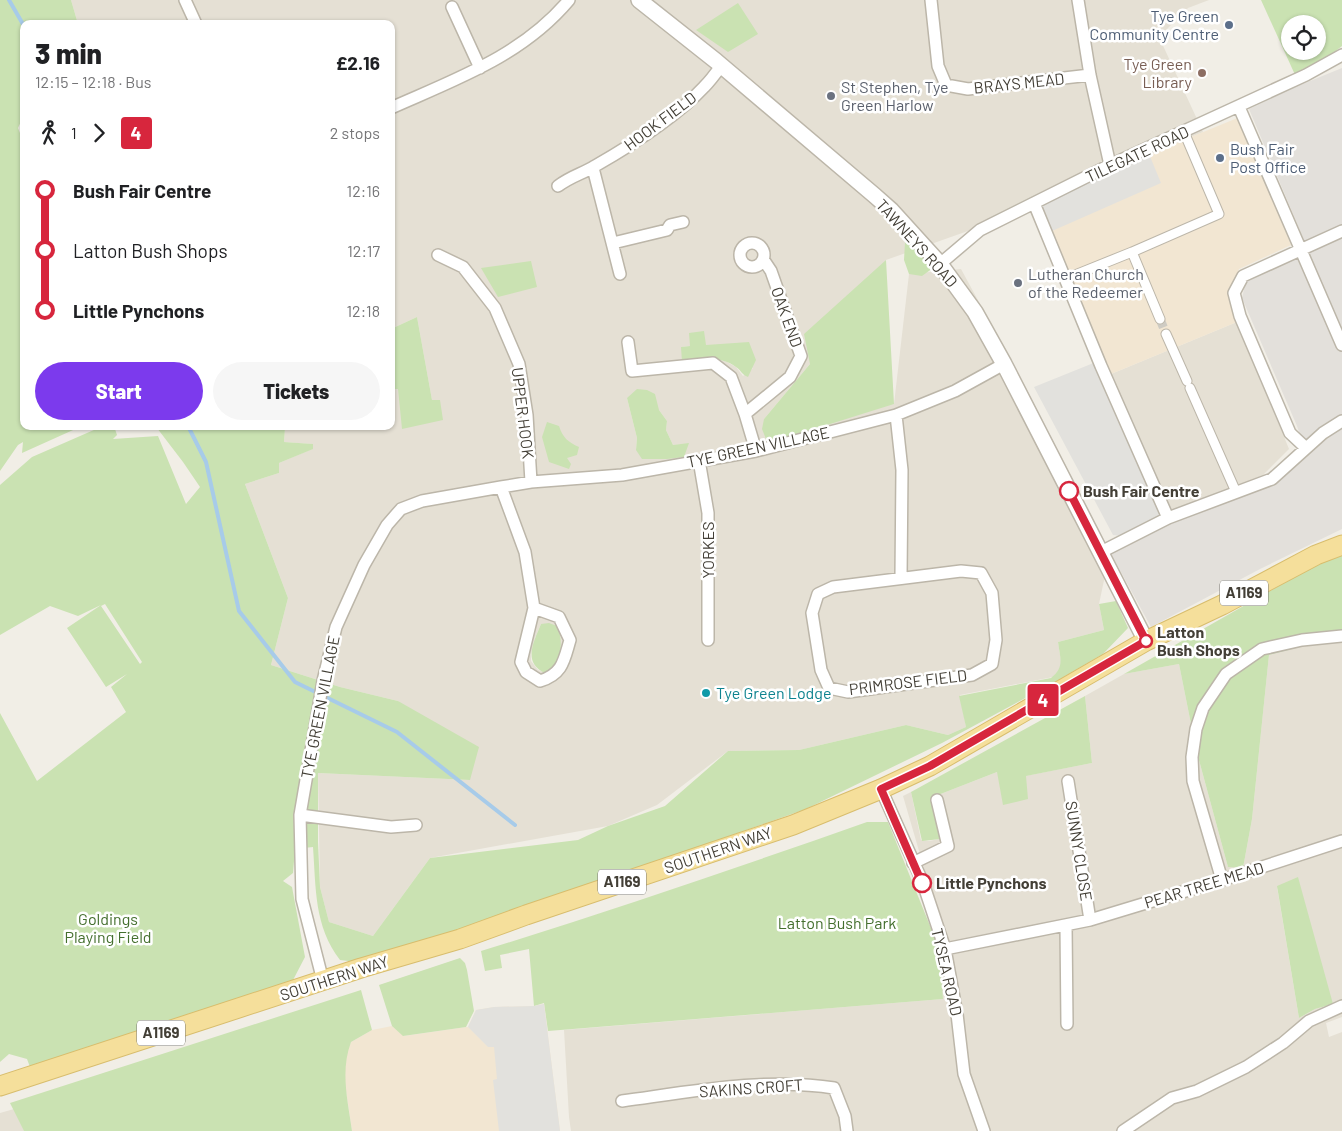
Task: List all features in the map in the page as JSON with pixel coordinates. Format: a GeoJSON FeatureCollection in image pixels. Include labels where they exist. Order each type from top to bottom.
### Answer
{"type":"FeatureCollection","features":[{"type":"Feature","properties":{"kind":"main road","name":"SOUTHERN WAY"},"geometry":{"type":"LineString","coordinates":[[0,1086],[323,981],[460,939],[535,911],[793,825],[881,789],[930,766],[1146,641],[1342,544]]}},
{"type":"Feature","properties":{"kind":"street"},"geometry":{"type":"LineString","coordinates":[[184,0],[194,20]]}},
{"type":"Feature","properties":{"kind":"street"},"geometry":{"type":"LineString","coordinates":[[395,106],[480,68],[523,44],[554,18],[569,0]]}},
{"type":"Feature","properties":{"kind":"street","name":"TAWNEYS ROAD"},"geometry":{"type":"LineString","coordinates":[[639,0],[721,66],[891,210],[940,264],[975,312],[1004,364],[1146,641]]}},
{"type":"Feature","properties":{"kind":"street","name":"BRAYS MEAD"},"geometry":{"type":"LineString","coordinates":[[931,0],[938,66],[946,85],[968,89],[1090,75]]}},
{"type":"Feature","properties":{"kind":"street"},"geometry":{"type":"LineString","coordinates":[[1078,0],[1090,75],[1110,165]]}},
{"type":"Feature","properties":{"kind":"street"},"geometry":{"type":"LineString","coordinates":[[452,7],[480,68]]}},
{"type":"Feature","properties":{"kind":"street","name":"TILEGATE ROAD"},"geometry":{"type":"LineString","coordinates":[[940,264],[980,230],[1110,165],[1306,75],[1342,55]]}},
{"type":"Feature","properties":{"kind":"street","name":"HOOK FIELD"},"geometry":{"type":"LineString","coordinates":[[558,186],[570,177],[593,168],[635,142],[704,88],[721,66]]}},
{"type":"Feature","properties":{"kind":"street"},"geometry":{"type":"LineString","coordinates":[[1239,107],[1342,345]]}},
{"type":"Feature","properties":{"kind":"street"},"geometry":{"type":"LineString","coordinates":[[1065,279],[1220,214],[1184,132]]}},
{"type":"Feature","properties":{"kind":"street"},"geometry":{"type":"LineString","coordinates":[[593,168],[620,274]]}},
{"type":"Feature","properties":{"kind":"street"},"geometry":{"type":"LineString","coordinates":[[1034,203],[1101,366],[1168,518]]}},
{"type":"Feature","properties":{"kind":"street"},"geometry":{"type":"LineString","coordinates":[[613,243],[667,230],[670,225],[683,222]]}},
{"type":"Feature","properties":{"kind":"street"},"geometry":{"type":"LineString","coordinates":[[1306,448],[1290,433],[1240,316],[1234,293],[1243,276],[1342,231]]}},
{"type":"Feature","properties":{"kind":"street"},"geometry":{"type":"LineString","coordinates":[[1132,252],[1160,320]]}},
{"type":"Feature","properties":{"kind":"street","name":"UPPER HOOK"},"geometry":{"type":"LineString","coordinates":[[438,255],[463,267],[495,308],[518,364],[527,415],[531,482]]}},
{"type":"Feature","properties":{"kind":"street","name":"OAK END"},"geometry":{"type":"LineString","coordinates":[[745,414],[790,377],[801,356],[771,271],[763,259]]}},
{"type":"Feature","properties":{"kind":"street"},"geometry":{"type":"LineString","coordinates":[[1166,334],[1236,492]]}},
{"type":"Feature","properties":{"kind":"street"},"geometry":{"type":"LineString","coordinates":[[628,342],[632,371],[713,363],[731,377],[756,451]]}},
{"type":"Feature","properties":{"kind":"street","name":"TYE GREEN VILLAGE"},"geometry":{"type":"LineString","coordinates":[[323,981],[302,898],[300,815],[323,681],[336,627],[364,565],[387,525],[401,509],[422,500],[500,487],[531,482],[622,475],[756,451],[896,415],[955,390],[1004,364]]}},
{"type":"Feature","properties":{"kind":"street"},"geometry":{"type":"LineString","coordinates":[[896,415],[902,470],[901,578]]}},
{"type":"Feature","properties":{"kind":"street"},"geometry":{"type":"LineString","coordinates":[[1101,552],[1168,518],[1272,479],[1323,433],[1342,420]]}},
{"type":"Feature","properties":{"kind":"street","name":"YORKES"},"geometry":{"type":"LineString","coordinates":[[700,460],[708,513],[708,640]]}},
{"type":"Feature","properties":{"kind":"street"},"geometry":{"type":"LineString","coordinates":[[500,487],[525,552],[534,608],[521,662],[526,672],[540,681],[550,678],[563,666],[570,640],[559,617],[534,608]]}},
{"type":"Feature","properties":{"kind":"street","name":"PRIMROSE FIELD"},"geometry":{"type":"LineString","coordinates":[[961,571],[981,574],[992,593],[996,640],[992,664],[972,675],[848,692],[829,688],[821,670],[812,613],[818,594],[833,587],[901,578],[961,571]]}},
{"type":"Feature","properties":{"kind":"street"},"geometry":{"type":"LineString","coordinates":[[1222,880],[1193,782],[1192,757],[1196,729],[1203,708],[1226,674],[1262,649],[1302,640],[1342,636]]}},
{"type":"Feature","properties":{"kind":"street","name":"SUNNY CLOSE"},"geometry":{"type":"LineString","coordinates":[[1068,781],[1090,920]]}},
{"type":"Feature","properties":{"kind":"street","name":"TYSEA ROAD"},"geometry":{"type":"LineString","coordinates":[[881,789],[922,883],[945,949],[957,1014],[964,1074],[984,1131]]}},
{"type":"Feature","properties":{"kind":"street"},"geometry":{"type":"LineString","coordinates":[[913,863],[948,846],[937,800]]}},
{"type":"Feature","properties":{"kind":"street"},"geometry":{"type":"LineString","coordinates":[[300,815],[392,828],[416,825]]}},
{"type":"Feature","properties":{"kind":"street","name":"PEAR TREE MEAD"},"geometry":{"type":"LineString","coordinates":[[945,949],[1090,920],[1342,842]]}},
{"type":"Feature","properties":{"kind":"street"},"geometry":{"type":"LineString","coordinates":[[1066,925],[1067,1024]]}},
{"type":"Feature","properties":{"kind":"street"},"geometry":{"type":"LineString","coordinates":[[1123,1131],[1138,1127],[1172,1098],[1197,1091],[1246,1067],[1283,1042],[1309,1021],[1342,1006]]}},
{"type":"Feature","properties":{"kind":"street","name":"SAKINS CROFT"},"geometry":{"type":"LineString","coordinates":[[622,1101],[725,1087],[810,1084],[834,1088],[845,1116],[846,1131]]}},
{"type":"Feature","properties":{"kind":"shaded area"},"geometry":{"type":"Polygon","coordinates":[[[71,0],[1209,0],[1188,8],[1159,37],[1203,132],[1115,168],[1041,205],[886,260],[810,364],[764,419],[894,404],[909,274],[961,269],[1028,392],[1110,552],[1099,604],[1104,630],[1058,642],[1062,667],[1053,677],[960,695],[966,727],[948,735],[906,725],[799,750],[728,751],[657,805],[608,826],[430,858],[373,936],[329,922],[320,887],[318,773],[470,780],[398,701],[340,687],[271,665],[288,598],[245,484],[279,473],[279,463],[312,449],[312,444],[284,442],[285,430],[395,430],[395,389],[432,400],[417,317],[395,327],[395,20],[77,20],[71,0]],[[690,346],[681,347],[727,362],[736,367],[743,376],[753,368],[690,346]],[[627,398],[637,438],[636,450],[689,444],[673,445],[666,430],[667,421],[659,410],[627,398]],[[541,624],[535,638],[531,661],[538,670],[545,672],[557,663],[560,639],[541,624]]]}},
{"type":"Feature","properties":{"kind":"shaded area"},"geometry":{"type":"Polygon","coordinates":[[[1342,68],[1342,529],[1260,569],[1151,627],[1110,552],[1170,523],[1276,482],[1299,463],[1303,444],[1297,426],[1242,298],[1246,281],[1309,252],[1249,109],[1342,68]]]}},
{"type":"Feature","properties":{"kind":"shaded area"},"geometry":{"type":"Polygon","coordinates":[[[1240,117],[1291,245],[1239,269],[1230,291],[1237,322],[1111,374],[1041,205],[1115,168],[1240,117]]]}},
{"type":"Feature","properties":{"kind":"shaded area"},"geometry":{"type":"Polygon","coordinates":[[[1149,154],[1161,183],[1052,231],[1041,205],[1115,168],[1149,154]]]}},
{"type":"Feature","properties":{"kind":"shaded area"},"geometry":{"type":"Polygon","coordinates":[[[1237,322],[1289,449],[1263,475],[1169,514],[1111,374],[1237,322]]]}},
{"type":"Feature","properties":{"kind":"shaded area"},"geometry":{"type":"Polygon","coordinates":[[[1096,362],[1164,517],[1121,536],[1113,535],[1034,387],[1096,362]]]}},
{"type":"Feature","properties":{"kind":"shaded area"},"geometry":{"type":"Polygon","coordinates":[[[1342,636],[1342,1017],[1326,1023],[1329,1037],[1342,1032],[1342,1131],[571,1131],[564,1030],[943,999],[926,875],[903,796],[911,792],[921,840],[929,841],[939,839],[938,795],[997,772],[1025,776],[1092,763],[1085,696],[1124,674],[1179,664],[1196,749],[1228,867],[1243,868],[1252,819],[1269,655],[1342,636]],[[1277,887],[1299,1018],[1315,1009],[1333,1004],[1277,887]]]}},
{"type":"Feature","properties":{"kind":"shaded area"},"geometry":{"type":"Polygon","coordinates":[[[544,1004],[560,1131],[352,1131],[345,1084],[345,1057],[351,1042],[372,1030],[392,1026],[404,1036],[468,1027],[476,1010],[544,1004]]]}},
{"type":"Feature","properties":{"kind":"shaded area"},"geometry":{"type":"Polygon","coordinates":[[[544,1004],[560,1131],[499,1131],[493,1080],[497,1079],[494,1047],[488,1047],[468,1027],[476,1010],[544,1004]]]}},
{"type":"Feature","properties":{"kind":"shaded area"},"geometry":{"type":"Polygon","coordinates":[[[14,1109],[25,1131],[0,1131],[0,1113],[14,1109]]]}},
{"type":"Feature","properties":{"kind":"green space"},"geometry":{"type":"Polygon","coordinates":[[[0,0],[71,0],[77,20],[20,20],[20,124],[18,128],[20,133],[20,430],[73,430],[22,453],[23,442],[18,445],[0,471],[0,0]]]}},
{"type":"Feature","properties":{"kind":"green space"},"geometry":{"type":"Polygon","coordinates":[[[1261,0],[1342,0],[1342,46],[1326,59],[1326,15],[1281,15],[1281,44],[1261,0]]]}},
{"type":"Feature","properties":{"kind":"green space"},"geometry":{"type":"Polygon","coordinates":[[[738,3],[758,34],[728,52],[696,30],[738,3]]]}},
{"type":"Feature","properties":{"kind":"green space"},"geometry":{"type":"Polygon","coordinates":[[[1288,60],[1324,60],[1296,77],[1288,60]]]}},
{"type":"Feature","properties":{"kind":"green space"},"geometry":{"type":"Polygon","coordinates":[[[911,240],[933,268],[922,276],[909,274],[904,260],[905,242],[911,240]]]}},
{"type":"Feature","properties":{"kind":"green space"},"geometry":{"type":"Polygon","coordinates":[[[886,260],[894,404],[779,440],[766,439],[762,429],[764,419],[810,364],[804,334],[886,260]]]}},
{"type":"Feature","properties":{"kind":"green space"},"geometry":{"type":"Polygon","coordinates":[[[531,261],[537,287],[498,297],[481,268],[531,261]]]}},
{"type":"Feature","properties":{"kind":"green space"},"geometry":{"type":"Polygon","coordinates":[[[417,317],[432,400],[440,400],[443,420],[402,429],[398,389],[395,389],[395,327],[417,317]]]}},
{"type":"Feature","properties":{"kind":"green space"},"geometry":{"type":"Polygon","coordinates":[[[704,331],[706,345],[749,342],[756,360],[748,377],[730,363],[724,361],[710,359],[682,362],[681,347],[690,346],[689,333],[704,331]]]}},
{"type":"Feature","properties":{"kind":"green space"},"geometry":{"type":"Polygon","coordinates":[[[637,389],[647,390],[655,394],[659,410],[667,421],[666,430],[673,445],[689,443],[684,457],[642,459],[636,450],[637,438],[627,398],[637,389]]]}},
{"type":"Feature","properties":{"kind":"green space"},"geometry":{"type":"Polygon","coordinates":[[[547,422],[559,426],[566,439],[579,447],[577,455],[567,458],[571,464],[569,469],[549,462],[542,437],[547,422]]]}},
{"type":"Feature","properties":{"kind":"green space","name":"Goldings Playing Field"},"geometry":{"type":"Polygon","coordinates":[[[94,430],[115,430],[117,435],[113,439],[158,436],[186,504],[200,487],[159,430],[285,430],[284,442],[313,444],[313,449],[279,463],[279,473],[245,484],[288,598],[271,665],[340,687],[398,701],[479,747],[470,780],[318,773],[320,887],[329,922],[373,936],[430,858],[578,840],[608,826],[665,806],[728,751],[799,750],[906,725],[948,735],[966,727],[959,696],[1051,678],[1060,666],[1058,642],[1104,630],[1099,604],[1116,601],[1128,628],[1103,654],[1055,682],[942,743],[806,809],[444,937],[357,962],[340,960],[325,934],[316,892],[313,847],[295,849],[293,873],[283,881],[292,887],[305,957],[292,982],[30,1067],[27,1059],[9,1054],[0,1062],[0,713],[37,781],[126,712],[111,687],[127,674],[106,687],[67,628],[101,605],[78,616],[50,606],[0,635],[0,485],[32,457],[94,430]],[[105,604],[101,606],[140,664],[142,662],[105,604]]]}},
{"type":"Feature","properties":{"kind":"green space"},"geometry":{"type":"Polygon","coordinates":[[[1342,554],[1342,636],[1269,655],[1252,819],[1243,868],[1228,867],[1196,749],[1179,664],[1124,674],[1326,559],[1342,554]]]}},
{"type":"Feature","properties":{"kind":"green space"},"geometry":{"type":"Polygon","coordinates":[[[549,623],[557,626],[561,645],[555,665],[545,673],[534,664],[532,651],[535,637],[541,624],[549,623]]]}},
{"type":"Feature","properties":{"kind":"green space"},"geometry":{"type":"Polygon","coordinates":[[[1085,696],[1092,763],[1026,776],[1028,799],[1003,805],[997,772],[938,795],[942,832],[940,839],[922,841],[911,792],[1085,696]]]}},
{"type":"Feature","properties":{"kind":"green space","name":"Latton Bush Park"},"geometry":{"type":"Polygon","coordinates":[[[867,822],[888,822],[939,948],[943,999],[548,1031],[544,1003],[534,1006],[529,949],[500,955],[502,968],[485,971],[481,951],[675,888],[867,822]]]}},
{"type":"Feature","properties":{"kind":"green space"},"geometry":{"type":"Polygon","coordinates":[[[1298,877],[1333,1004],[1315,1009],[1299,1018],[1277,886],[1298,877]]]}},
{"type":"Feature","properties":{"kind":"green space"},"geometry":{"type":"Polygon","coordinates":[[[460,958],[465,963],[467,970],[474,1011],[466,1027],[403,1036],[392,1026],[379,985],[460,958]]]}},
{"type":"Feature","properties":{"kind":"green space"},"geometry":{"type":"Polygon","coordinates":[[[361,990],[372,1030],[351,1042],[348,1053],[345,1075],[352,1131],[24,1131],[10,1103],[361,990]]]}},
{"type":"Feature","properties":{"kind":"waterway"},"geometry":{"type":"LineString","coordinates":[[9,0],[21,20]]}},
{"type":"Feature","properties":{"kind":"waterway"},"geometry":{"type":"LineString","coordinates":[[190,430],[206,462],[239,611],[295,682],[397,732],[515,825]]}},
{"type":"Feature","properties":{"kind":"tunnel"},"geometry":{"type":"LineString","coordinates":[[1160,319],[1166,334]]}},
{"type":"Feature","properties":{"kind":"bus line","name":"4"},"geometry":{"type":"LineString","coordinates":[[922,883],[881,789],[930,766],[1146,641],[1069,491]]}},
{"type":"Feature","properties":{"kind":"place","name":"Tye Green Community Centre"},"geometry":{"type":"Point","coordinates":[1229,25]}},
{"type":"Feature","properties":{"kind":"place","name":"Tye Green Library"},"geometry":{"type":"Point","coordinates":[1202,73]}},
{"type":"Feature","properties":{"kind":"place","name":"St Stephen, Tye Green Harlow"},"geometry":{"type":"Point","coordinates":[831,96]}},
{"type":"Feature","properties":{"kind":"place","name":"Bush Fair Post Office"},"geometry":{"type":"Point","coordinates":[1220,158]}},
{"type":"Feature","properties":{"kind":"place","name":"Lutheran Church of the Redeemer"},"geometry":{"type":"Point","coordinates":[1018,283]}},
{"type":"Feature","properties":{"kind":"place","name":"Bush Fair Centre"},"geometry":{"type":"Point","coordinates":[1069,491]}},
{"type":"Feature","properties":{"kind":"place","name":"Latton Bush Shops"},"geometry":{"type":"Point","coordinates":[1146,641]}},
{"type":"Feature","properties":{"kind":"place","name":"Tye Green Lodge"},"geometry":{"type":"Point","coordinates":[706,693]}},
{"type":"Feature","properties":{"kind":"place","name":"Little Pynchons"},"geometry":{"type":"Point","coordinates":[922,883]}}]}
